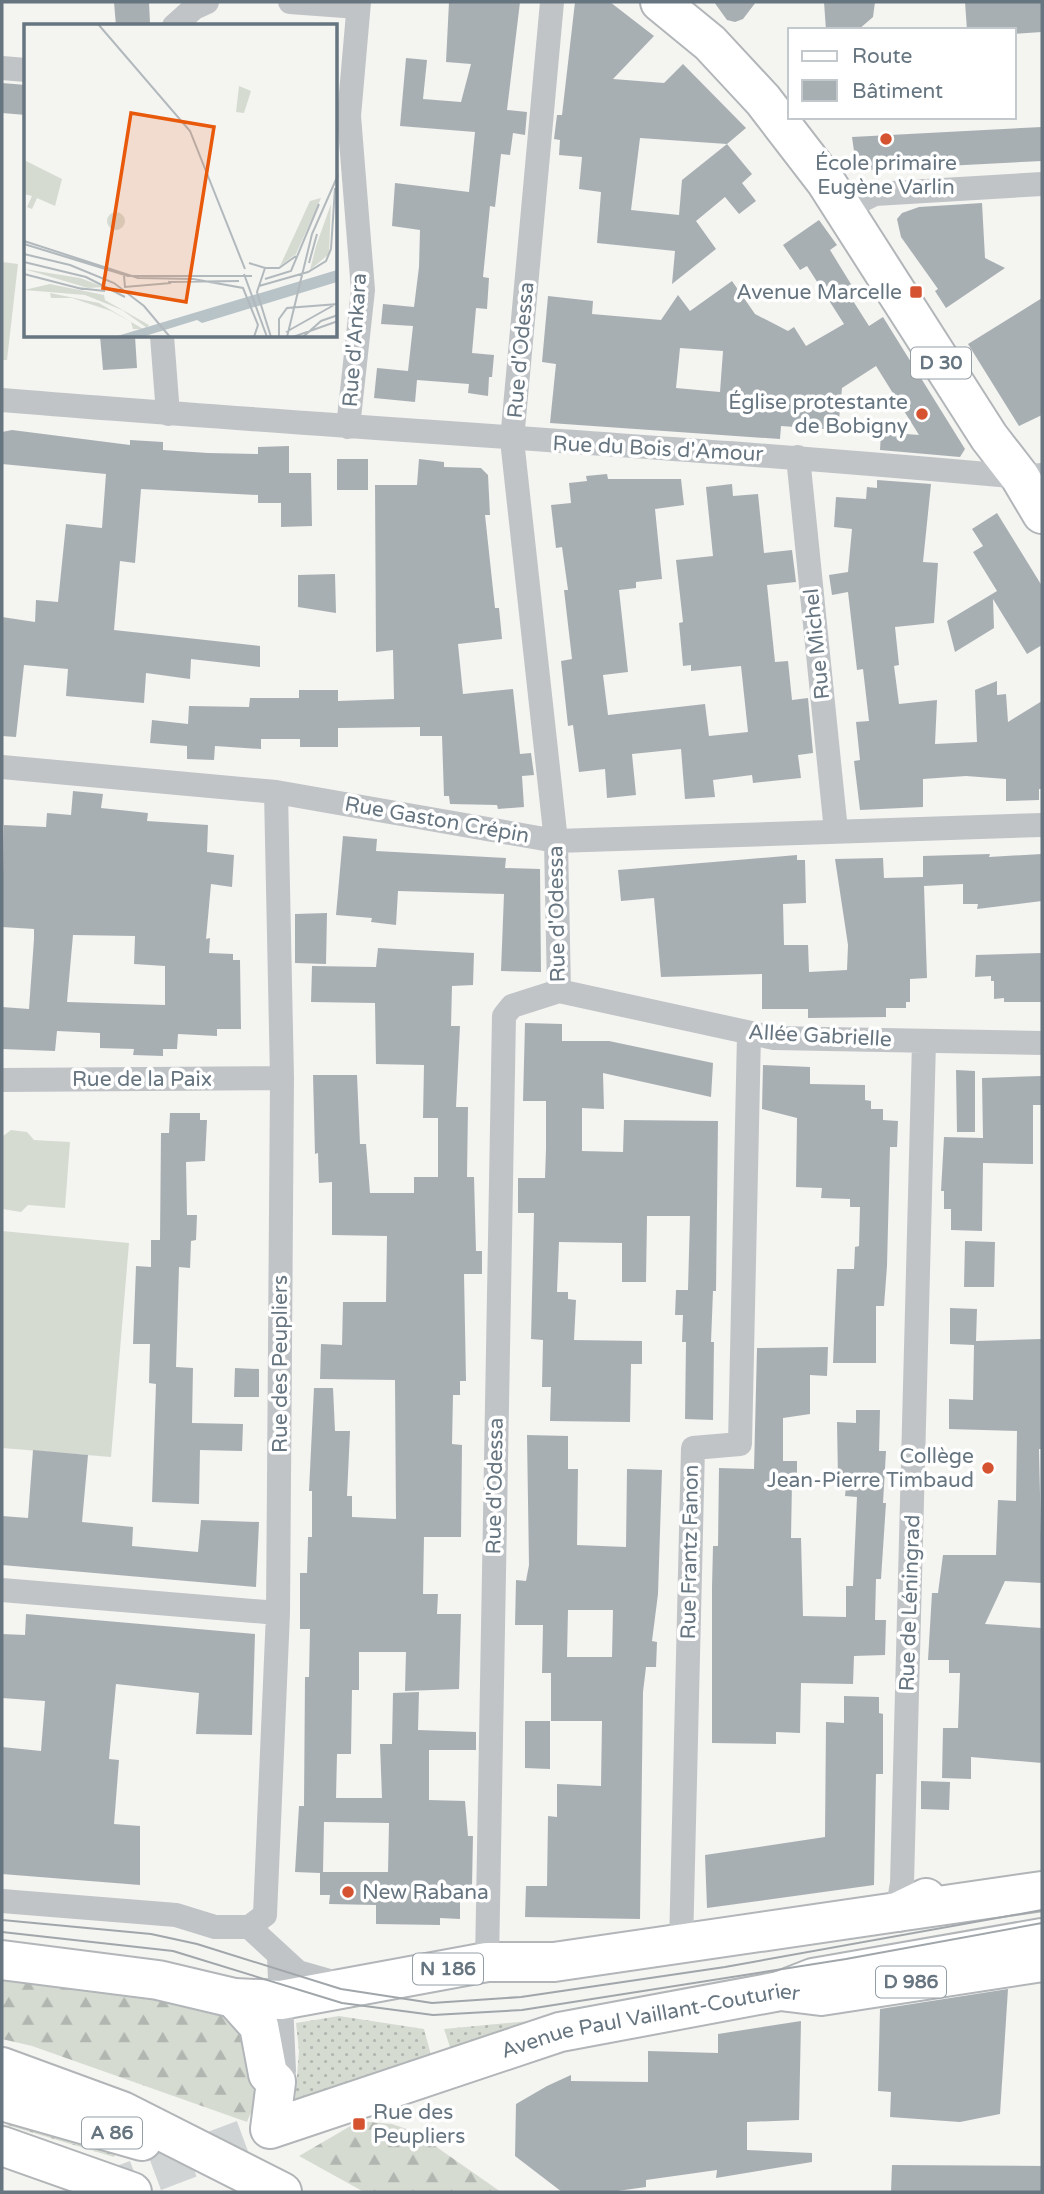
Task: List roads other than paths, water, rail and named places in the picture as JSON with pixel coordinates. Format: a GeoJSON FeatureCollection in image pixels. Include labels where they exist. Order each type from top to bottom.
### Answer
{"type":"FeatureCollection","features":[{"type":"Feature","properties":{"kind":"main road","name":"D 30"},"geometry":{"type":"LineString","coordinates":[[660,2],[709,43],[763,100],[844,209],[989,437],[1031,476],[1042,514]]}},
{"type":"Feature","properties":{"kind":"main road"},"geometry":{"type":"LineString","coordinates":[[897,1912],[932,1896],[1042,1879]]}},
{"type":"Feature","properties":{"kind":"main road"},"geometry":{"type":"LineString","coordinates":[[897,1912],[1042,1891]]}},
{"type":"Feature","properties":{"kind":"main road","name":"N 186"},"geometry":{"type":"LineString","coordinates":[[2,1960],[132,1975],[234,1998],[282,2000],[487,1962],[554,1962],[681,1946],[897,1912]]}},
{"type":"Feature","properties":{"kind":"main road"},"geometry":{"type":"LineString","coordinates":[[780,1991],[813,1978],[1042,1938]]}},
{"type":"Feature","properties":{"kind":"main road","name":"Avenue Paul Vaillant-Couturier"},"geometry":{"type":"LineString","coordinates":[[276,2082],[270,2129],[560,2032],[780,1991],[821,1996],[1042,1962]]}},
{"type":"Feature","properties":{"kind":"main road"},"geometry":{"type":"LineString","coordinates":[[234,1998],[259,2026],[268,2074],[276,2082]]}},
{"type":"Feature","properties":{"kind":"main road"},"geometry":{"type":"LineString","coordinates":[[2,2067],[122,2111],[222,2162]]}},
{"type":"Feature","properties":{"kind":"main road","name":"A 86"},"geometry":{"type":"LineString","coordinates":[[2,2101],[222,2162],[282,2192]]}},
{"type":"Feature","properties":{"kind":"main road","name":"A 86"},"geometry":{"type":"LineString","coordinates":[[2,2146],[132,2192]]}},
{"type":"Feature","properties":{"kind":"street"},"geometry":{"type":"LineString","coordinates":[[290,2],[359,4]]}},
{"type":"Feature","properties":{"kind":"street","name":"Rue d'Odessa"},"geometry":{"type":"LineString","coordinates":[[487,1962],[504,1016],[512,1006],[559,992],[556,841],[512,440],[552,2]]}},
{"type":"Feature","properties":{"kind":"street"},"geometry":{"type":"LineString","coordinates":[[176,24],[198,4]]}},
{"type":"Feature","properties":{"kind":"street","name":"Rue d'Ankara"},"geometry":{"type":"LineString","coordinates":[[348,428],[363,290],[349,116],[359,4]]}},
{"type":"Feature","properties":{"kind":"street"},"geometry":{"type":"LineString","coordinates":[[2,68],[24,70]]}},
{"type":"Feature","properties":{"kind":"street"},"geometry":{"type":"LineString","coordinates":[[844,209],[875,194],[1042,184]]}},
{"type":"Feature","properties":{"kind":"street"},"geometry":{"type":"LineString","coordinates":[[162,338],[167,414]]}},
{"type":"Feature","properties":{"kind":"street","name":"Rue du Bois d'Amour"},"geometry":{"type":"LineString","coordinates":[[2,400],[348,428],[797,457],[1031,476]]}},
{"type":"Feature","properties":{"kind":"street","name":"Rue Michel"},"geometry":{"type":"LineString","coordinates":[[797,457],[836,831]]}},
{"type":"Feature","properties":{"kind":"street","name":"Rue Gaston Crépin"},"geometry":{"type":"LineString","coordinates":[[2,767],[276,792],[556,841],[1042,825]]}},
{"type":"Feature","properties":{"kind":"street","name":"Rue des Peupliers"},"geometry":{"type":"LineString","coordinates":[[249,1927],[265,1915],[278,1614],[282,1078],[276,792]]}},
{"type":"Feature","properties":{"kind":"street","name":"Allée Gabrielle"},"geometry":{"type":"LineString","coordinates":[[559,992],[774,1038],[1042,1043]]}},
{"type":"Feature","properties":{"kind":"street","name":"Rue Frantz Fanon"},"geometry":{"type":"LineString","coordinates":[[681,1946],[693,1448],[740,1444],[749,1034]]}},
{"type":"Feature","properties":{"kind":"street","name":"Rue de Léningrad"},"geometry":{"type":"LineString","coordinates":[[897,1912],[902,1883],[924,1042]]}},
{"type":"Feature","properties":{"kind":"street","name":"Rue de la Paix"},"geometry":{"type":"LineString","coordinates":[[2,1080],[282,1078]]}},
{"type":"Feature","properties":{"kind":"street"},"geometry":{"type":"LineString","coordinates":[[2,1590],[278,1614]]}},
{"type":"Feature","properties":{"kind":"street"},"geometry":{"type":"LineString","coordinates":[[2,1901],[176,1915],[215,1927],[249,1927],[298,1972],[354,1988]]}},
{"type":"Feature","properties":{"kind":"street"},"geometry":{"type":"LineString","coordinates":[[276,2082],[284,2071],[279,1956]]}},
{"type":"Feature","properties":{"kind":"tunnel"},"geometry":{"type":"LineString","coordinates":[[101,2192],[270,2129]]}},
{"type":"Feature","properties":{"kind":"tram line"},"geometry":{"type":"LineString","coordinates":[[2,1920],[151,1934],[197,1944],[341,1989],[432,2003],[521,1997],[725,1967],[1042,1910]]}},
{"type":"Feature","properties":{"kind":"tram line"},"geometry":{"type":"LineString","coordinates":[[2,1932],[173,1951],[342,2003],[433,2015],[522,2010],[846,1959],[1042,1923]]}},
{"type":"Feature","properties":{"kind":"place","name":"École primaire Eugène Varlin"},"geometry":{"type":"Point","coordinates":[886,139]}},
{"type":"Feature","properties":{"kind":"place","name":"Avenue Marcelle"},"geometry":{"type":"Point","coordinates":[916,292]}},
{"type":"Feature","properties":{"kind":"place","name":"Église protestante de Bobigny"},"geometry":{"type":"Point","coordinates":[922,414]}},
{"type":"Feature","properties":{"kind":"place","name":"Collège Jean-Pierre Timbaud"},"geometry":{"type":"Point","coordinates":[988,1468]}},
{"type":"Feature","properties":{"kind":"place","name":"New Rabana"},"geometry":{"type":"Point","coordinates":[348,1892]}},
{"type":"Feature","properties":{"kind":"place","name":"Rue des Peupliers"},"geometry":{"type":"Point","coordinates":[359,2124]}}]}
